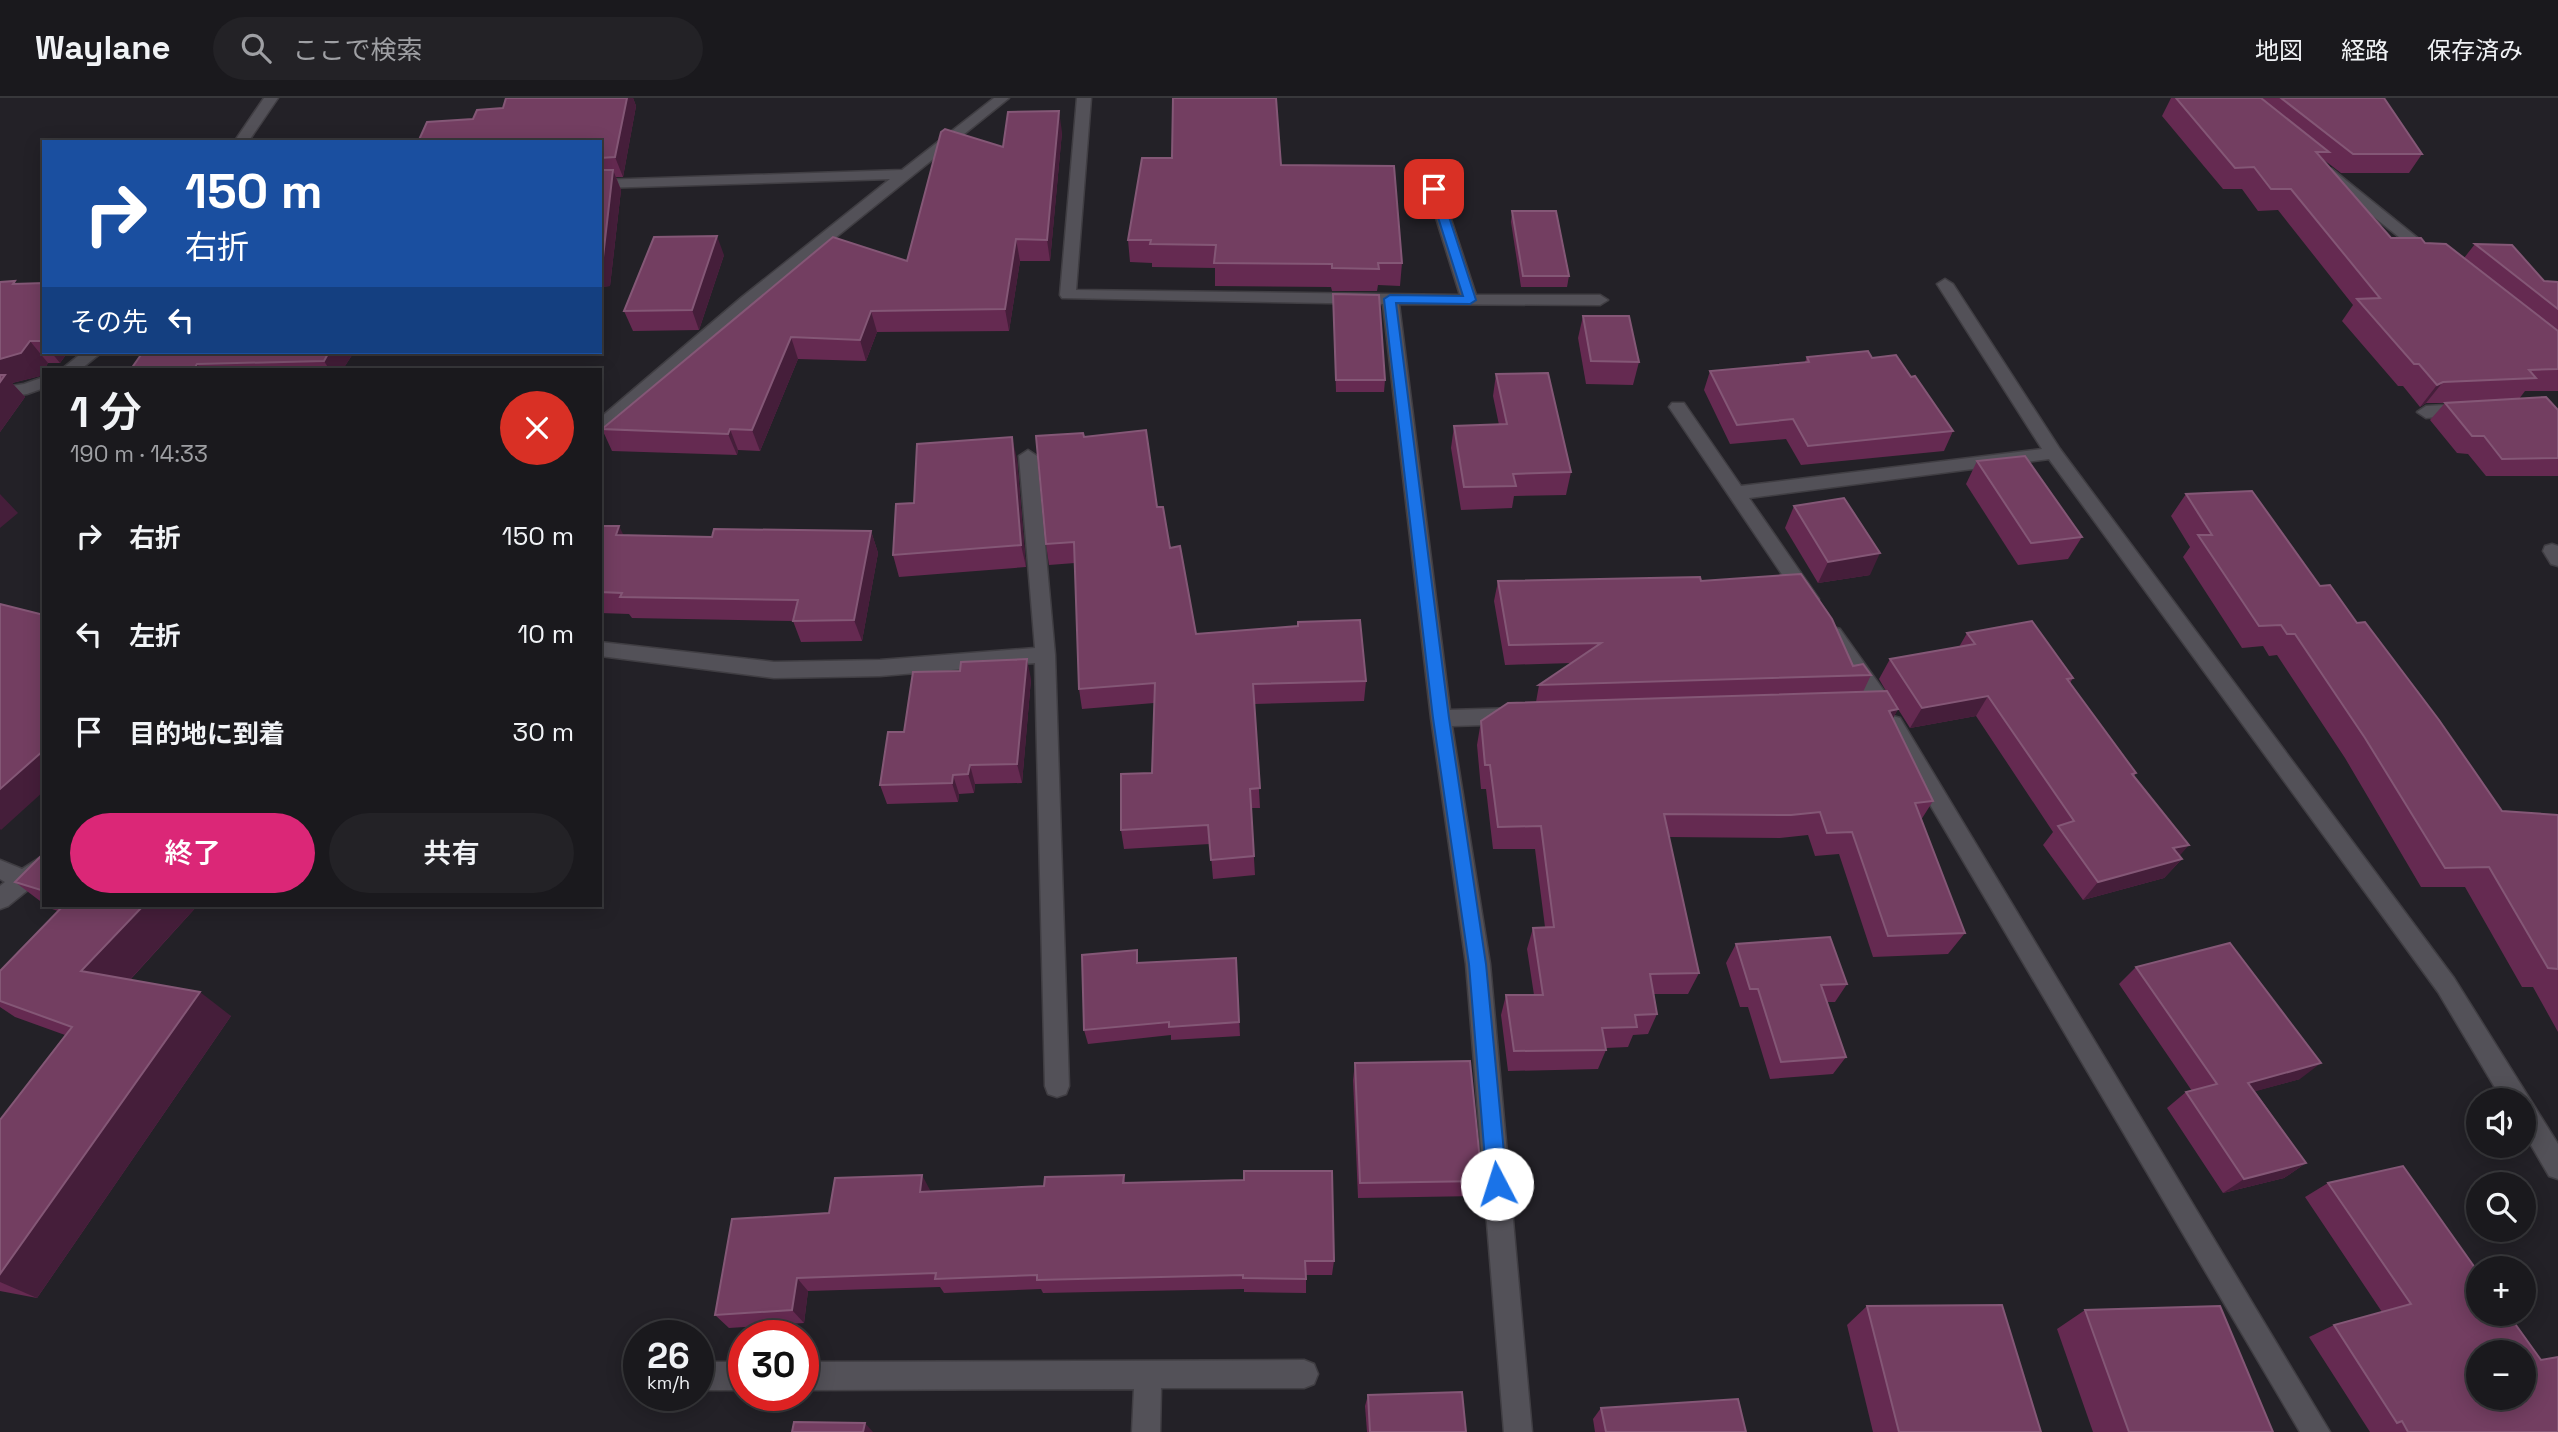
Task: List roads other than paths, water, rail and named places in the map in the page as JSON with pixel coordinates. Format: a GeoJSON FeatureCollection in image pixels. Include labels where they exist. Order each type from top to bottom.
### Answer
{"type":"FeatureCollection","features":[{"type":"Feature","properties":{"kind":"street"},"geometry":{"type":"LineString","coordinates":[[242,140],[271,98]]}},
{"type":"Feature","properties":{"kind":"street"},"geometry":{"type":"LineString","coordinates":[[602,426],[752,296],[1002,98]]}},
{"type":"Feature","properties":{"kind":"street"},"geometry":{"type":"LineString","coordinates":[[1084,98],[1068,295],[1600,300]]}},
{"type":"Feature","properties":{"kind":"street"},"geometry":{"type":"LineString","coordinates":[[2309,158],[2439,261]]}},
{"type":"Feature","properties":{"kind":"street"},"geometry":{"type":"LineString","coordinates":[[602,184],[906,174]]}},
{"type":"Feature","properties":{"kind":"street"},"geometry":{"type":"LineString","coordinates":[[1434,189],[1470,300]]}},
{"type":"Feature","properties":{"kind":"street"},"geometry":{"type":"LineString","coordinates":[[1945,284],[2054,453],[2446,985],[2509,1088]]}},
{"type":"Feature","properties":{"kind":"street"},"geometry":{"type":"LineString","coordinates":[[1390,299],[1441,718],[1478,964],[1518,1432]]}},
{"type":"Feature","properties":{"kind":"street"},"geometry":{"type":"LineString","coordinates":[[72,368],[91,354]]}},
{"type":"Feature","properties":{"kind":"street"},"geometry":{"type":"LineString","coordinates":[[0,393],[42,383]]}},
{"type":"Feature","properties":{"kind":"street"},"geometry":{"type":"LineString","coordinates":[[1678,407],[1882,704],[2316,1432]]}},
{"type":"Feature","properties":{"kind":"street"},"geometry":{"type":"LineString","coordinates":[[2426,412],[2479,410]]}},
{"type":"Feature","properties":{"kind":"street"},"geometry":{"type":"LineString","coordinates":[[1737,493],[2054,453]]}},
{"type":"Feature","properties":{"kind":"street"},"geometry":{"type":"LineString","coordinates":[[1028,456],[1045,655],[1057,1086]]}},
{"type":"Feature","properties":{"kind":"street"},"geometry":{"type":"LineString","coordinates":[[602,649],[774,670],[880,668],[1045,655]]}},
{"type":"Feature","properties":{"kind":"street"},"geometry":{"type":"LineString","coordinates":[[1855,705],[1882,704]]}},
{"type":"Feature","properties":{"kind":"street"},"geometry":{"type":"LineString","coordinates":[[1441,718],[1534,716]]}},
{"type":"Feature","properties":{"kind":"street"},"geometry":{"type":"LineString","coordinates":[[0,899],[42,866]]}},
{"type":"Feature","properties":{"kind":"street"},"geometry":{"type":"LineString","coordinates":[[0,869],[24,880]]}},
{"type":"Feature","properties":{"kind":"street"},"geometry":{"type":"LineString","coordinates":[[2536,1131],[2558,1167]]}},
{"type":"Feature","properties":{"kind":"street"},"geometry":{"type":"LineString","coordinates":[[1146,1432],[1148,1374]]}},
{"type":"Feature","properties":{"kind":"street"},"geometry":{"type":"LineString","coordinates":[[819,1376],[1304,1374]]}}]}
